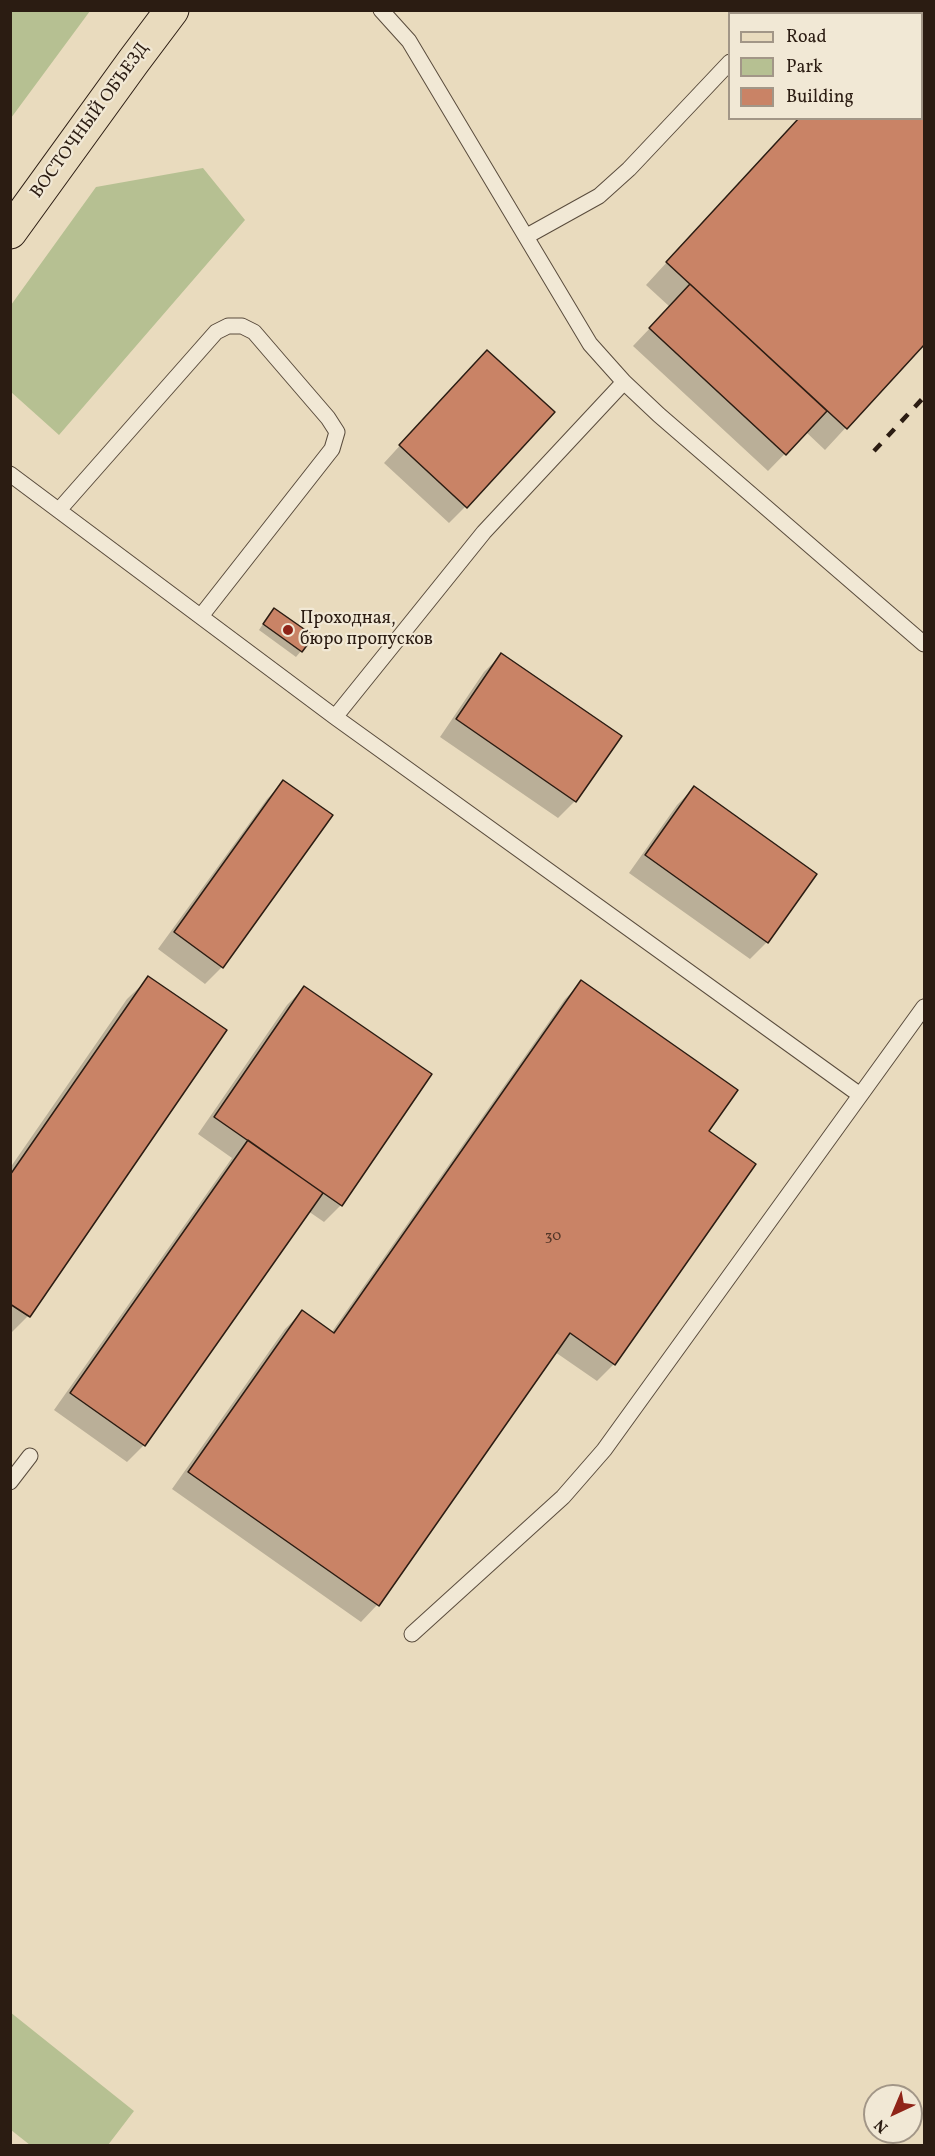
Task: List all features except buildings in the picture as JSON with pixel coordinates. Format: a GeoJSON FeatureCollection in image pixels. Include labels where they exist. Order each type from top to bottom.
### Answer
{"type":"FeatureCollection","features":[{"type":"Feature","properties":{"kind":"main road","name":"ВОСТОЧНЫЙ ОБЪЕЗД"},"geometry":{"type":"LineString","coordinates":[[10,232],[172,10]]}},
{"type":"Feature","properties":{"kind":"lane"},"geometry":{"type":"LineString","coordinates":[[381,10],[409,41],[590,344],[659,416],[924,644]]}},
{"type":"Feature","properties":{"kind":"lane"},"geometry":{"type":"LineString","coordinates":[[527,236],[599,196],[629,169],[728,63]]}},
{"type":"Feature","properties":{"kind":"lane"},"geometry":{"type":"LineString","coordinates":[[59,510],[216,333],[228,326],[242,326],[254,332],[328,418],[337,432],[333,449],[201,616]]}},
{"type":"Feature","properties":{"kind":"lane"},"geometry":{"type":"LineString","coordinates":[[335,717],[484,532],[624,382]]}},
{"type":"Feature","properties":{"kind":"lane"},"geometry":{"type":"LineString","coordinates":[[10,474],[335,717],[860,1095]]}},
{"type":"Feature","properties":{"kind":"lane"},"geometry":{"type":"LineString","coordinates":[[412,1634],[563,1497],[604,1450],[924,1007]]}},
{"type":"Feature","properties":{"kind":"lane"},"geometry":{"type":"LineString","coordinates":[[10,1482],[30,1455]]}},
{"type":"Feature","properties":{"kind":"green space"},"geometry":{"type":"Polygon","coordinates":[[[10,11],[90,11],[11,118],[10,11]]]}},
{"type":"Feature","properties":{"kind":"green space"},"geometry":{"type":"Polygon","coordinates":[[[203,168],[245,220],[59,435],[11,392],[11,305],[96,187],[203,168]]]}},
{"type":"Feature","properties":{"kind":"green space"},"geometry":{"type":"Polygon","coordinates":[[[10,2012],[134,2111],[108,2145],[30,2145],[11,2130],[10,2012]]]}},
{"type":"Feature","properties":{"kind":"railway"},"geometry":{"type":"LineString","coordinates":[[874,451],[924,397]]}},
{"type":"Feature","properties":{"kind":"place","name":"Проходная, бюро пропусков"},"geometry":{"type":"Point","coordinates":[288,630]}}]}
